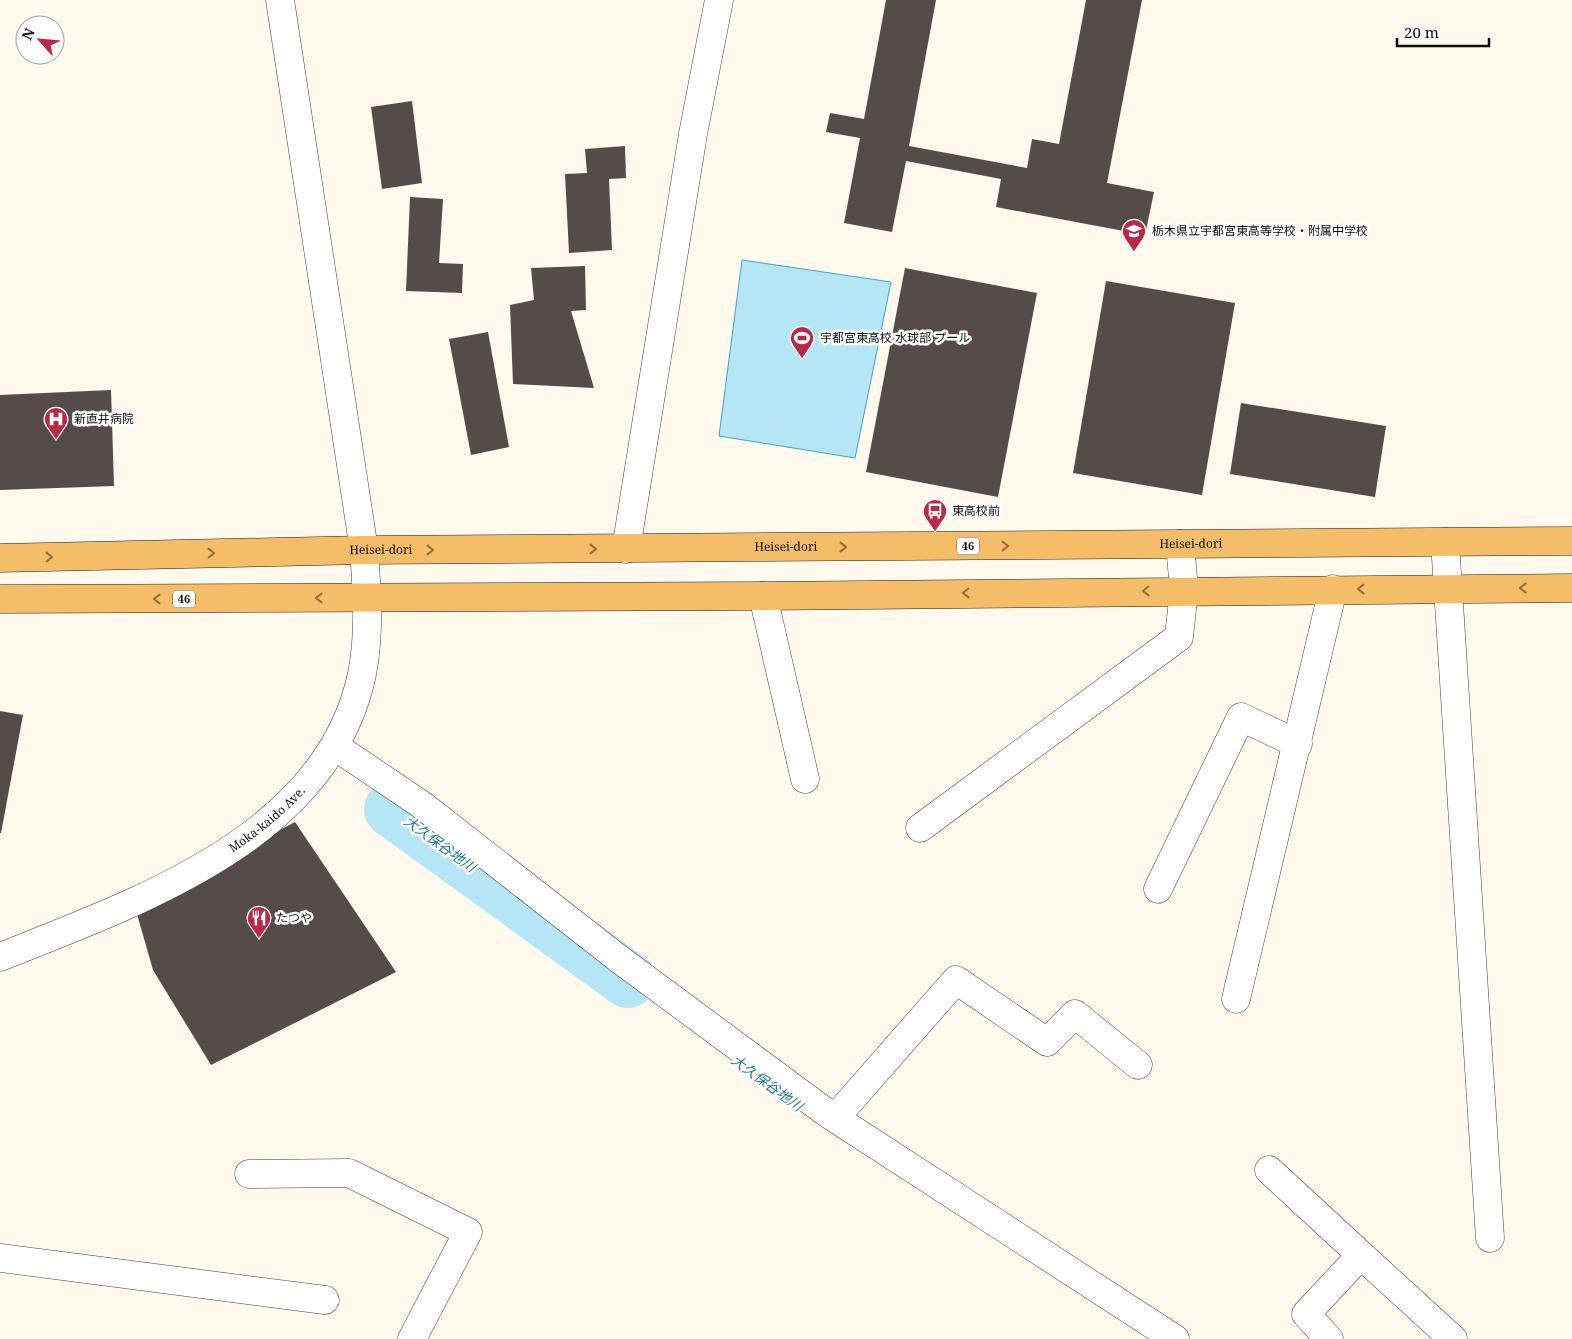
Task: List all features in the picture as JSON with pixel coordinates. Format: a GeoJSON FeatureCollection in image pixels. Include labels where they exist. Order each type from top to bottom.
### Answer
{"type":"FeatureCollection","features":[{"type":"Feature","properties":{"kind":"main road","name":"Heisei-dori"},"geometry":{"type":"LineString","coordinates":[[0,558],[364,550],[1572,541]]}},
{"type":"Feature","properties":{"kind":"main road","name":"46"},"geometry":{"type":"LineString","coordinates":[[0,599],[762,596],[1184,590],[1572,588]]}},
{"type":"Feature","properties":{"kind":"street","name":"Moka-kaido Ave."},"geometry":{"type":"LineString","coordinates":[[0,956],[140,898],[217,858],[267,823],[305,787],[336,747],[362,675],[368,640],[368,598],[364,550],[280,0]]}},
{"type":"Feature","properties":{"kind":"street"},"geometry":{"type":"LineString","coordinates":[[626,549],[692,144],[719,0]]}},
{"type":"Feature","properties":{"kind":"street"},"geometry":{"type":"LineString","coordinates":[[1445,542],[1490,1238]]}},
{"type":"Feature","properties":{"kind":"street"},"geometry":{"type":"LineString","coordinates":[[920,828],[1179,636],[1184,590],[1180,544]]}},
{"type":"Feature","properties":{"kind":"street"},"geometry":{"type":"LineString","coordinates":[[1236,999],[1298,744],[1333,589]]}},
{"type":"Feature","properties":{"kind":"street"},"geometry":{"type":"LineString","coordinates":[[762,596],[805,779]]}},
{"type":"Feature","properties":{"kind":"street"},"geometry":{"type":"LineString","coordinates":[[1158,889],[1240,717],[1298,744]]}},
{"type":"Feature","properties":{"kind":"street"},"geometry":{"type":"LineString","coordinates":[[336,747],[422,805],[619,959],[836,1118],[1175,1339]]}},
{"type":"Feature","properties":{"kind":"street"},"geometry":{"type":"LineString","coordinates":[[836,1118],[956,980],[1047,1042],[1075,1014],[1138,1065]]}},
{"type":"Feature","properties":{"kind":"street"},"geometry":{"type":"LineString","coordinates":[[1269,1170],[1453,1339]]}},
{"type":"Feature","properties":{"kind":"street"},"geometry":{"type":"LineString","coordinates":[[249,1174],[349,1173],[468,1232],[412,1339]]}},
{"type":"Feature","properties":{"kind":"street"},"geometry":{"type":"LineString","coordinates":[[1329,1339],[1306,1314],[1361,1255]]}},
{"type":"Feature","properties":{"kind":"street"},"geometry":{"type":"LineString","coordinates":[[0,1258],[325,1300]]}},
{"type":"Feature","properties":{"kind":"water","name":"宇都宮東高校 水球部 プール"},"geometry":{"type":"Polygon","coordinates":[[[742,260],[891,282],[855,458],[719,436],[742,260]]]}},
{"type":"Feature","properties":{"kind":"building"},"geometry":{"type":"Polygon","coordinates":[[[886,0],[936,0],[909,146],[1027,168],[1032,139],[1059,144],[1086,0],[1142,0],[1107,183],[1154,192],[1145,235],[996,207],[1001,179],[906,161],[892,232],[844,223],[860,138],[826,132],[830,113],[864,119],[886,0]]]}},
{"type":"Feature","properties":{"kind":"building"},"geometry":{"type":"Polygon","coordinates":[[[412,101],[422,183],[382,189],[371,107],[412,101]]]}},
{"type":"Feature","properties":{"kind":"building"},"geometry":{"type":"Polygon","coordinates":[[[625,146],[626,178],[609,179],[612,250],[569,253],[565,174],[587,173],[585,149],[625,146]]]}},
{"type":"Feature","properties":{"kind":"building"},"geometry":{"type":"Polygon","coordinates":[[[410,197],[443,199],[439,263],[463,264],[462,293],[406,291],[410,197]]]}},
{"type":"Feature","properties":{"kind":"building"},"geometry":{"type":"Polygon","coordinates":[[[585,266],[586,310],[571,311],[594,388],[513,384],[510,305],[534,300],[531,268],[585,266]]]}},
{"type":"Feature","properties":{"kind":"building"},"geometry":{"type":"Polygon","coordinates":[[[905,268],[1037,293],[998,497],[866,472],[905,268]]]}},
{"type":"Feature","properties":{"kind":"building"},"geometry":{"type":"Polygon","coordinates":[[[1106,281],[1235,303],[1202,495],[1073,473],[1106,281]]]}},
{"type":"Feature","properties":{"kind":"building"},"geometry":{"type":"Polygon","coordinates":[[[488,332],[509,447],[471,455],[449,339],[488,332]]]}},
{"type":"Feature","properties":{"kind":"building","name":"新直井病院"},"geometry":{"type":"Polygon","coordinates":[[[111,390],[114,486],[0,490],[0,395],[111,390]]]}},
{"type":"Feature","properties":{"kind":"building"},"geometry":{"type":"Polygon","coordinates":[[[1241,403],[1386,426],[1375,497],[1230,474],[1241,403]]]}},
{"type":"Feature","properties":{"kind":"building"},"geometry":{"type":"Polygon","coordinates":[[[0,711],[23,715],[1,833],[0,833],[0,711]]]}},
{"type":"Feature","properties":{"kind":"building","name":"たつや"},"geometry":{"type":"Polygon","coordinates":[[[295,822],[396,972],[211,1065],[153,970],[135,907],[295,822]]]}},
{"type":"Feature","properties":{"kind":"waterway","name":"大久保谷地川"},"geometry":{"type":"LineString","coordinates":[[392,809],[628,980]]}},
{"type":"Feature","properties":{"kind":"place","name":"栃木県立宇都宮東高等学校・附属中学校"},"geometry":{"type":"Point","coordinates":[1134,252]}},
{"type":"Feature","properties":{"kind":"place","name":"宇都宮東高校 水球部 プール"},"geometry":{"type":"Point","coordinates":[802,359]}},
{"type":"Feature","properties":{"kind":"place","name":"新直井病院"},"geometry":{"type":"Point","coordinates":[56,440]}},
{"type":"Feature","properties":{"kind":"place","name":"東高校前"},"geometry":{"type":"Point","coordinates":[935,532]}},
{"type":"Feature","properties":{"kind":"place","name":"たつや"},"geometry":{"type":"Point","coordinates":[259,939]}}]}
